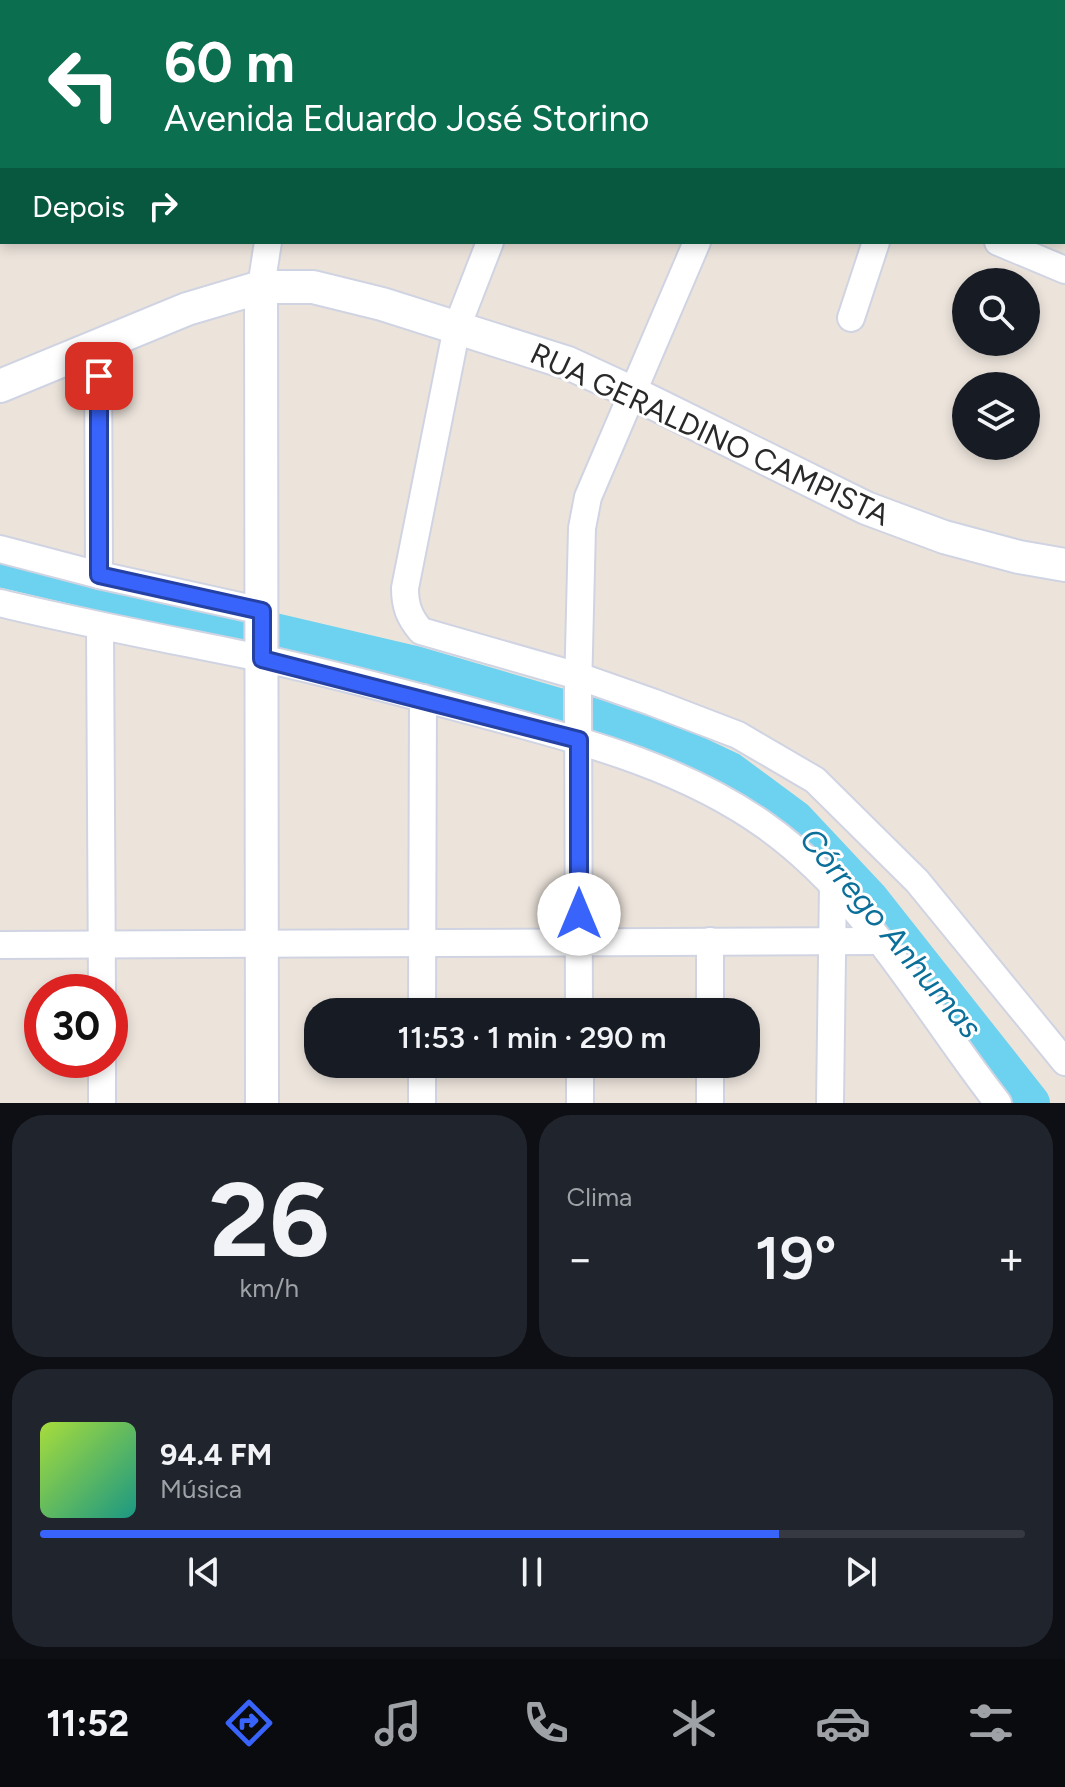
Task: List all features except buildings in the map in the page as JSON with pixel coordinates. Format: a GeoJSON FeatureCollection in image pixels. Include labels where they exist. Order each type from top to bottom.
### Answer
{"type":"FeatureCollection","features":[{"type":"Feature","properties":{"kind":"street"},"geometry":{"type":"LineString","coordinates":[[262,1103],[261,287],[268,244]]}},
{"type":"Feature","properties":{"kind":"street"},"geometry":{"type":"LineString","coordinates":[[489,244],[457,327],[405,588],[405,606],[412,621],[421,631],[738,735],[815,780],[917,881],[1065,1062]]}},
{"type":"Feature","properties":{"kind":"street"},"geometry":{"type":"LineString","coordinates":[[579,998],[578,684],[582,528],[588,497],[696,244]]}},
{"type":"Feature","properties":{"kind":"street"},"geometry":{"type":"LineString","coordinates":[[851,318],[875,244]]}},
{"type":"Feature","properties":{"kind":"street"},"geometry":{"type":"LineString","coordinates":[[1009,244],[1032,248],[1065,270]]}},
{"type":"Feature","properties":{"kind":"street","name":"RUA GERALDINO CAMPISTA"},"geometry":{"type":"LineString","coordinates":[[0,386],[187,309],[261,287],[313,287],[382,304],[568,363],[866,508],[944,537],[1019,557],[1065,565]]}},
{"type":"Feature","properties":{"kind":"street"},"geometry":{"type":"LineString","coordinates":[[98,347],[99,575]]}},
{"type":"Feature","properties":{"kind":"street"},"geometry":{"type":"LineString","coordinates":[[0,549],[99,575],[423,698],[579,733],[712,793],[768,827],[833,884],[878,941],[982,1092],[998,1103]]}},
{"type":"Feature","properties":{"kind":"street"},"geometry":{"type":"LineString","coordinates":[[0,603],[100,627],[262,636]]}},
{"type":"Feature","properties":{"kind":"street"},"geometry":{"type":"LineString","coordinates":[[100,627],[102,974]]}},
{"type":"Feature","properties":{"kind":"street"},"geometry":{"type":"LineString","coordinates":[[422,998],[423,698]]}},
{"type":"Feature","properties":{"kind":"street"},"geometry":{"type":"LineString","coordinates":[[830,1103],[833,884]]}},
{"type":"Feature","properties":{"kind":"street"},"geometry":{"type":"LineString","coordinates":[[710,941],[710,998]]}},
{"type":"Feature","properties":{"kind":"street"},"geometry":{"type":"LineString","coordinates":[[0,945],[878,941]]}},
{"type":"Feature","properties":{"kind":"street"},"geometry":{"type":"LineString","coordinates":[[102,1078],[102,1103]]}},
{"type":"Feature","properties":{"kind":"street"},"geometry":{"type":"LineString","coordinates":[[422,1078],[422,1103]]}},
{"type":"Feature","properties":{"kind":"street"},"geometry":{"type":"LineString","coordinates":[[580,1078],[580,1103]]}},
{"type":"Feature","properties":{"kind":"street"},"geometry":{"type":"LineString","coordinates":[[710,1078],[710,1103]]}},
{"type":"Feature","properties":{"kind":"waterway","name":"Córrego Anhumas"},"geometry":{"type":"LineString","coordinates":[[0,568],[415,665],[654,735],[730,771],[795,819],[870,899],[1031,1103]]}},
{"type":"Feature","properties":{"kind":"route"},"geometry":{"type":"LineString","coordinates":[[99,376],[99,575],[262,611],[262,659],[579,740],[579,914]]}}]}
